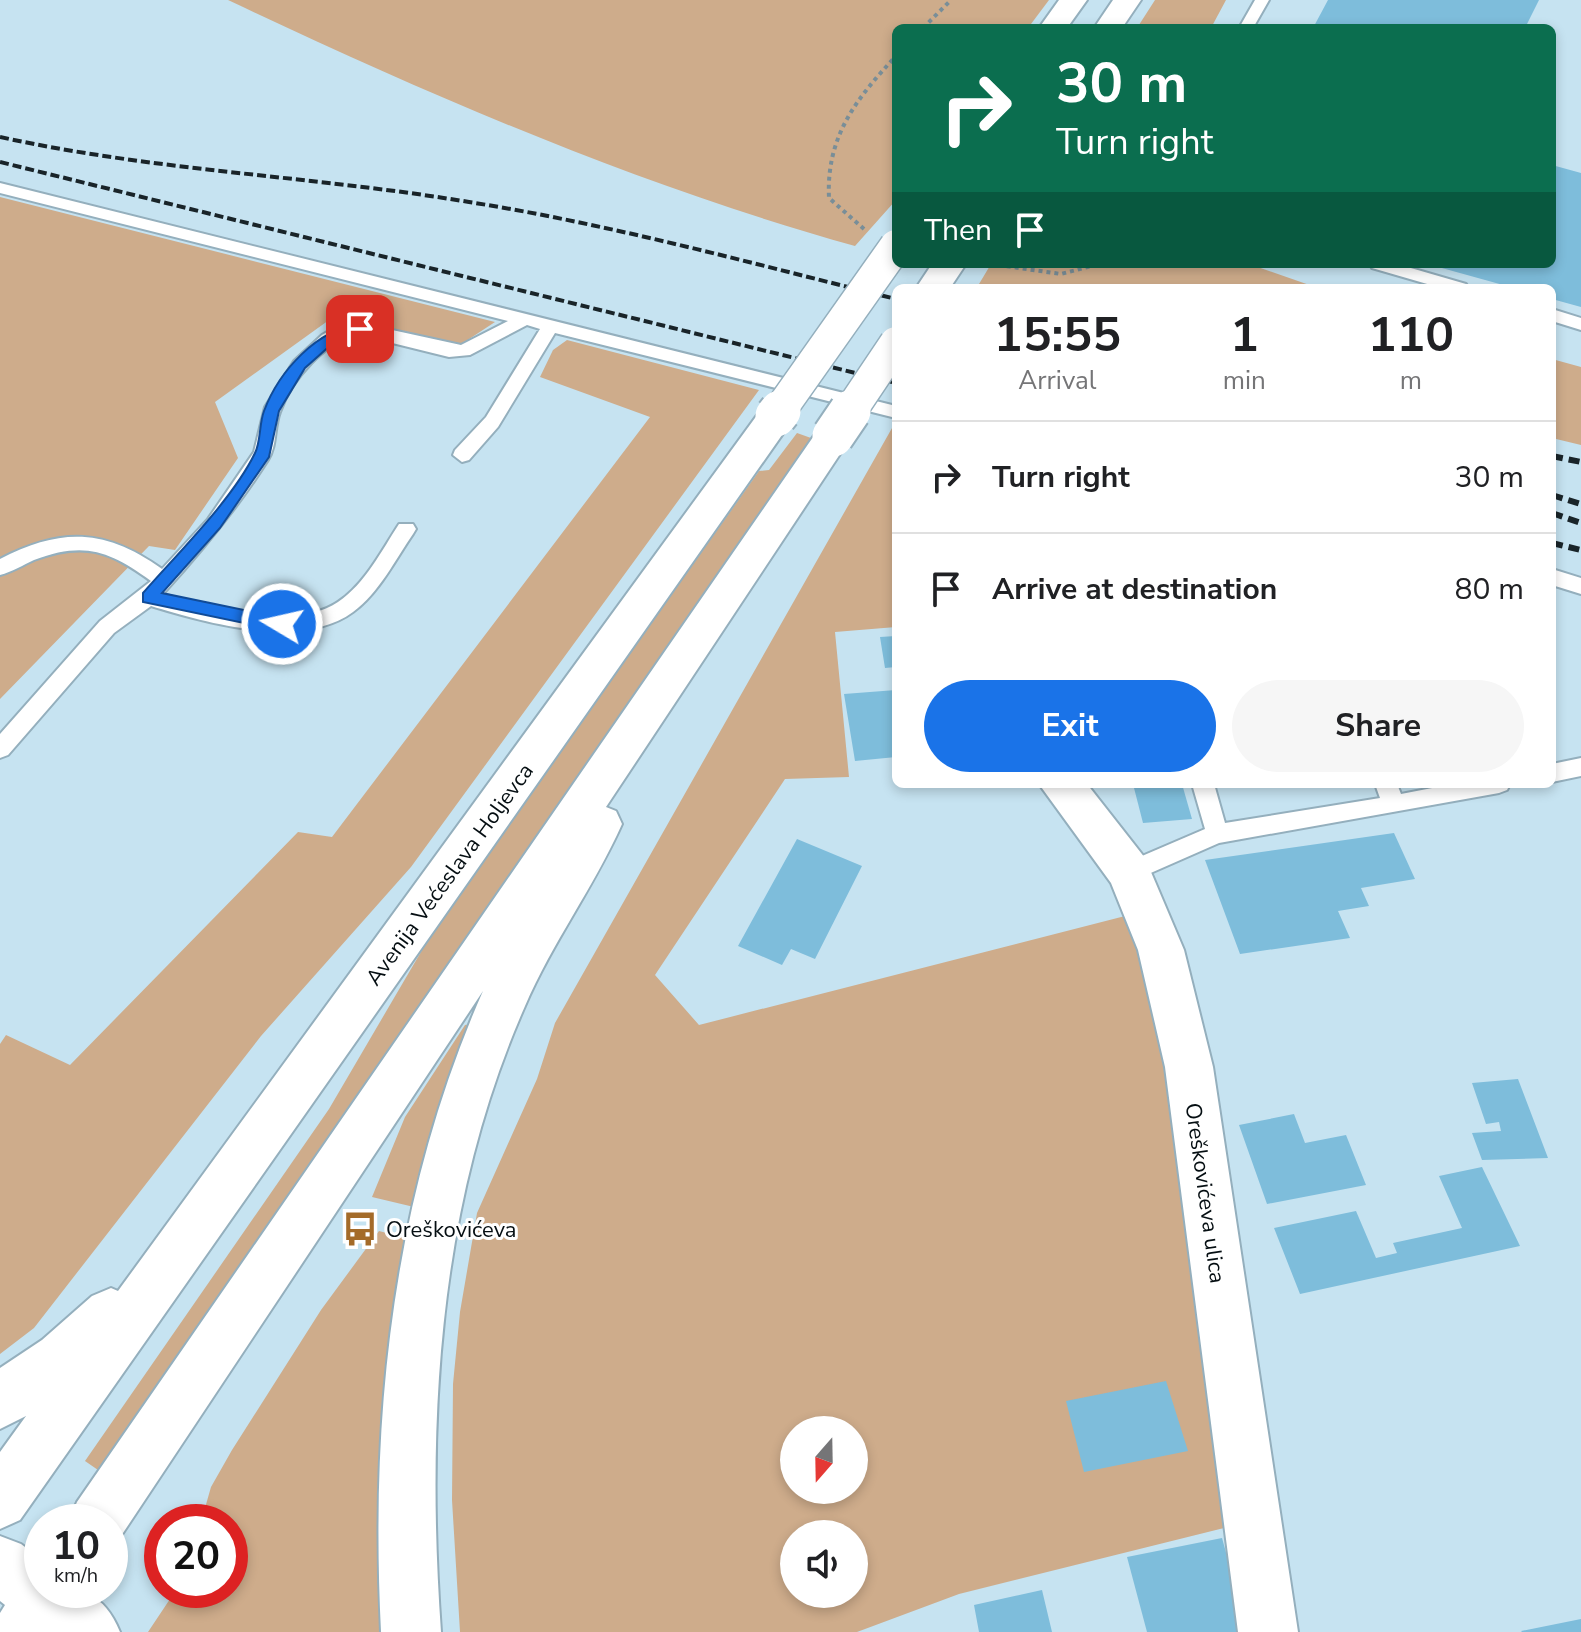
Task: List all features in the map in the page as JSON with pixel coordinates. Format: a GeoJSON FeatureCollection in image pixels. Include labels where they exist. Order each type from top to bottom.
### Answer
{"type":"FeatureCollection","features":[{"type":"Feature","properties":{"kind":"main road"},"geometry":{"type":"LineString","coordinates":[[1056,24],[1073,0]]}},
{"type":"Feature","properties":{"kind":"main road"},"geometry":{"type":"LineString","coordinates":[[1111,24],[1127,0]]}},
{"type":"Feature","properties":{"kind":"main road","name":"Avenija Većeslava Holjevca"},"geometry":{"type":"LineString","coordinates":[[0,1500],[776,416],[884,240]]}},
{"type":"Feature","properties":{"kind":"main road"},"geometry":{"type":"LineString","coordinates":[[109,1504],[892,349]]}},
{"type":"Feature","properties":{"kind":"main road"},"geometry":{"type":"LineString","coordinates":[[411,1632],[408,1444],[418,1308],[446,1160],[488,1034],[540,929],[592,842],[637,725]]}},
{"type":"Feature","properties":{"kind":"main road","name":"Oreškovićeva ulica"},"geometry":{"type":"LineString","coordinates":[[1064,788],[1129,872],[1161,950],[1189,1067],[1268,1632]]}},
{"type":"Feature","properties":{"kind":"main road"},"geometry":{"type":"LineString","coordinates":[[0,1401],[61,1359],[169,1263]]}},
{"type":"Feature","properties":{"kind":"main road"},"geometry":{"type":"LineString","coordinates":[[0,1565],[53,1613]]}},
{"type":"Feature","properties":{"kind":"lane"},"geometry":{"type":"LineString","coordinates":[[1248,24],[1262,0]]}},
{"type":"Feature","properties":{"kind":"lane"},"geometry":{"type":"LineString","coordinates":[[0,188],[892,411]]}},
{"type":"Feature","properties":{"kind":"lane"},"geometry":{"type":"LineString","coordinates":[[1392,268],[1446,284]]}},
{"type":"Feature","properties":{"kind":"lane"},"geometry":{"type":"LineString","coordinates":[[1556,316],[1581,324]]}},
{"type":"Feature","properties":{"kind":"lane"},"geometry":{"type":"LineString","coordinates":[[0,749],[107,627],[165,581],[215,524],[263,453],[271,411],[300,365],[328,339],[342,331],[360,329],[449,351],[464,351],[527,318]]}},
{"type":"Feature","properties":{"kind":"lane"},"geometry":{"type":"LineString","coordinates":[[462,455],[492,422],[551,325]]}},
{"type":"Feature","properties":{"kind":"lane"},"geometry":{"type":"LineString","coordinates":[[148,597],[266,622],[313,623],[345,609],[406,529]]}},
{"type":"Feature","properties":{"kind":"lane"},"geometry":{"type":"LineString","coordinates":[[0,568],[68,544],[90,544],[110,546],[165,581]]}},
{"type":"Feature","properties":{"kind":"lane"},"geometry":{"type":"LineString","coordinates":[[1556,578],[1581,586]]}},
{"type":"Feature","properties":{"kind":"lane"},"geometry":{"type":"LineString","coordinates":[[1556,772],[1581,767]]}},
{"type":"Feature","properties":{"kind":"lane"},"geometry":{"type":"LineString","coordinates":[[1204,788],[1217,834]]}},
{"type":"Feature","properties":{"kind":"lane"},"geometry":{"type":"LineString","coordinates":[[1388,788],[1394,805]]}},
{"type":"Feature","properties":{"kind":"lane"},"geometry":{"type":"LineString","coordinates":[[1129,872],[1217,834],[1479,788]]}},
{"type":"Feature","properties":{"kind":"path"},"geometry":{"type":"LineString","coordinates":[[927,24],[951,0]]}},
{"type":"Feature","properties":{"kind":"path"},"geometry":{"type":"LineString","coordinates":[[884,240],[848,218],[829,198],[826,176],[833,137],[854,101],[892,60]]}},
{"type":"Feature","properties":{"kind":"path"},"geometry":{"type":"LineString","coordinates":[[1014,268],[1037,272],[1086,272],[1092,268]]}},
{"type":"Feature","properties":{"kind":"shaded area"},"geometry":{"type":"Polygon","coordinates":[[[228,0],[1049,0],[1031,24],[892,24],[892,204],[855,246],[694,196],[615,167],[381,70],[228,0]]]}},
{"type":"Feature","properties":{"kind":"shaded area"},"geometry":{"type":"Polygon","coordinates":[[[1155,0],[1226,0],[1213,24],[1140,24],[1155,0]]]}},
{"type":"Feature","properties":{"kind":"shaded area"},"geometry":{"type":"Polygon","coordinates":[[[0,197],[495,322],[457,347],[336,315],[215,402],[238,458],[175,550],[149,546],[0,699],[0,197]]]}},
{"type":"Feature","properties":{"kind":"shaded area"},"geometry":{"type":"Polygon","coordinates":[[[989,268],[1260,268],[1306,284],[979,284],[989,268]]]}},
{"type":"Feature","properties":{"kind":"shaded area"},"geometry":{"type":"Polygon","coordinates":[[[567,340],[759,390],[411,867],[261,1036],[34,1328],[0,1354],[0,1044],[6,1035],[70,1065],[298,832],[332,837],[650,417],[540,377],[553,350],[567,340]]]}},
{"type":"Feature","properties":{"kind":"shaded area"},"geometry":{"type":"Polygon","coordinates":[[[1556,360],[1581,367],[1581,445],[1556,439],[1556,360]]]}},
{"type":"Feature","properties":{"kind":"shaded area"},"geometry":{"type":"Polygon","coordinates":[[[892,428],[892,627],[835,632],[849,777],[785,779],[655,975],[699,1025],[1129,915],[1148,990],[1178,1142],[1228,1527],[959,1594],[857,1632],[460,1632],[452,1500],[453,1384],[460,1312],[477,1213],[537,1079],[555,1023],[892,428]]]}},
{"type":"Feature","properties":{"kind":"shaded area"},"geometry":{"type":"Polygon","coordinates":[[[797,433],[811,438],[98,1470],[85,1461],[329,1109],[435,928],[759,471],[769,470],[797,433]]]}},
{"type":"Feature","properties":{"kind":"shaded area"},"geometry":{"type":"Polygon","coordinates":[[[471,1024],[414,1207],[372,1197],[405,1117],[465,1025],[471,1024]]]}},
{"type":"Feature","properties":{"kind":"shaded area"},"geometry":{"type":"Polygon","coordinates":[[[379,1231],[410,1239],[386,1371],[383,1484],[387,1632],[148,1632],[164,1608],[248,1608],[248,1504],[206,1504],[211,1487],[232,1450],[321,1310],[379,1231]]]}},
{"type":"Feature","properties":{"kind":"building"},"geometry":{"type":"Polygon","coordinates":[[[1328,0],[1539,0],[1527,24],[1315,24],[1328,0]]]}},
{"type":"Feature","properties":{"kind":"building"},"geometry":{"type":"Polygon","coordinates":[[[1556,166],[1581,173],[1581,307],[1556,300],[1556,284],[1500,284],[1442,268],[1556,268],[1556,166]]]}},
{"type":"Feature","properties":{"kind":"building"},"geometry":{"type":"Polygon","coordinates":[[[892,636],[892,667],[885,668],[880,637],[892,636]]]}},
{"type":"Feature","properties":{"kind":"building"},"geometry":{"type":"Polygon","coordinates":[[[892,690],[892,757],[855,761],[844,694],[892,690]]]}},
{"type":"Feature","properties":{"kind":"building"},"geometry":{"type":"Polygon","coordinates":[[[1134,788],[1183,788],[1192,819],[1143,823],[1134,788]]]}},
{"type":"Feature","properties":{"kind":"building"},"geometry":{"type":"Polygon","coordinates":[[[1394,833],[1415,879],[1361,888],[1369,906],[1338,911],[1350,938],[1240,954],[1205,860],[1394,833]]]}},
{"type":"Feature","properties":{"kind":"building"},"geometry":{"type":"Polygon","coordinates":[[[797,839],[862,866],[815,959],[791,949],[782,965],[738,946],[797,839]]]}},
{"type":"Feature","properties":{"kind":"building"},"geometry":{"type":"Polygon","coordinates":[[[1518,1079],[1548,1158],[1482,1160],[1472,1133],[1501,1131],[1499,1122],[1486,1124],[1472,1083],[1518,1079]]]}},
{"type":"Feature","properties":{"kind":"building"},"geometry":{"type":"Polygon","coordinates":[[[1294,1114],[1305,1143],[1346,1135],[1366,1185],[1267,1204],[1239,1125],[1294,1114]]]}},
{"type":"Feature","properties":{"kind":"building"},"geometry":{"type":"Polygon","coordinates":[[[1482,1167],[1520,1246],[1300,1294],[1274,1228],[1356,1211],[1376,1258],[1397,1253],[1393,1243],[1462,1228],[1439,1176],[1482,1167]]]}},
{"type":"Feature","properties":{"kind":"building"},"geometry":{"type":"Polygon","coordinates":[[[1166,1381],[1188,1451],[1084,1472],[1066,1401],[1166,1381]]]}},
{"type":"Feature","properties":{"kind":"building"},"geometry":{"type":"Polygon","coordinates":[[[1222,1538],[1248,1632],[1147,1632],[1127,1557],[1222,1538]]]}},
{"type":"Feature","properties":{"kind":"building"},"geometry":{"type":"Polygon","coordinates":[[[1042,1590],[1052,1632],[979,1632],[974,1605],[1042,1590]]]}},
{"type":"Feature","properties":{"kind":"building"},"geometry":{"type":"Polygon","coordinates":[[[1581,1619],[1581,1632],[1521,1631],[1581,1619]]]}},
{"type":"Feature","properties":{"kind":"railway"},"geometry":{"type":"LineString","coordinates":[[0,137],[117,158],[410,193],[523,211],[684,246],[892,298]]}},
{"type":"Feature","properties":{"kind":"railway"},"geometry":{"type":"LineString","coordinates":[[0,162],[892,382]]}},
{"type":"Feature","properties":{"kind":"railway"},"geometry":{"type":"LineString","coordinates":[[1556,457],[1581,462]]}},
{"type":"Feature","properties":{"kind":"railway"},"geometry":{"type":"LineString","coordinates":[[1556,496],[1581,504]]}},
{"type":"Feature","properties":{"kind":"railway"},"geometry":{"type":"LineString","coordinates":[[1556,514],[1581,523]]}},
{"type":"Feature","properties":{"kind":"railway"},"geometry":{"type":"LineString","coordinates":[[1556,544],[1581,550]]}},
{"type":"Feature","properties":{"kind":"place","name":"Oreškovićeva"},"geometry":{"type":"Point","coordinates":[360,1229]}},
{"type":"Feature","properties":{"kind":"route"},"geometry":{"type":"LineString","coordinates":[[282,624],[219,614],[148,597],[215,524],[263,453],[271,411],[300,365],[328,339],[342,331],[360,329]]}}]}
